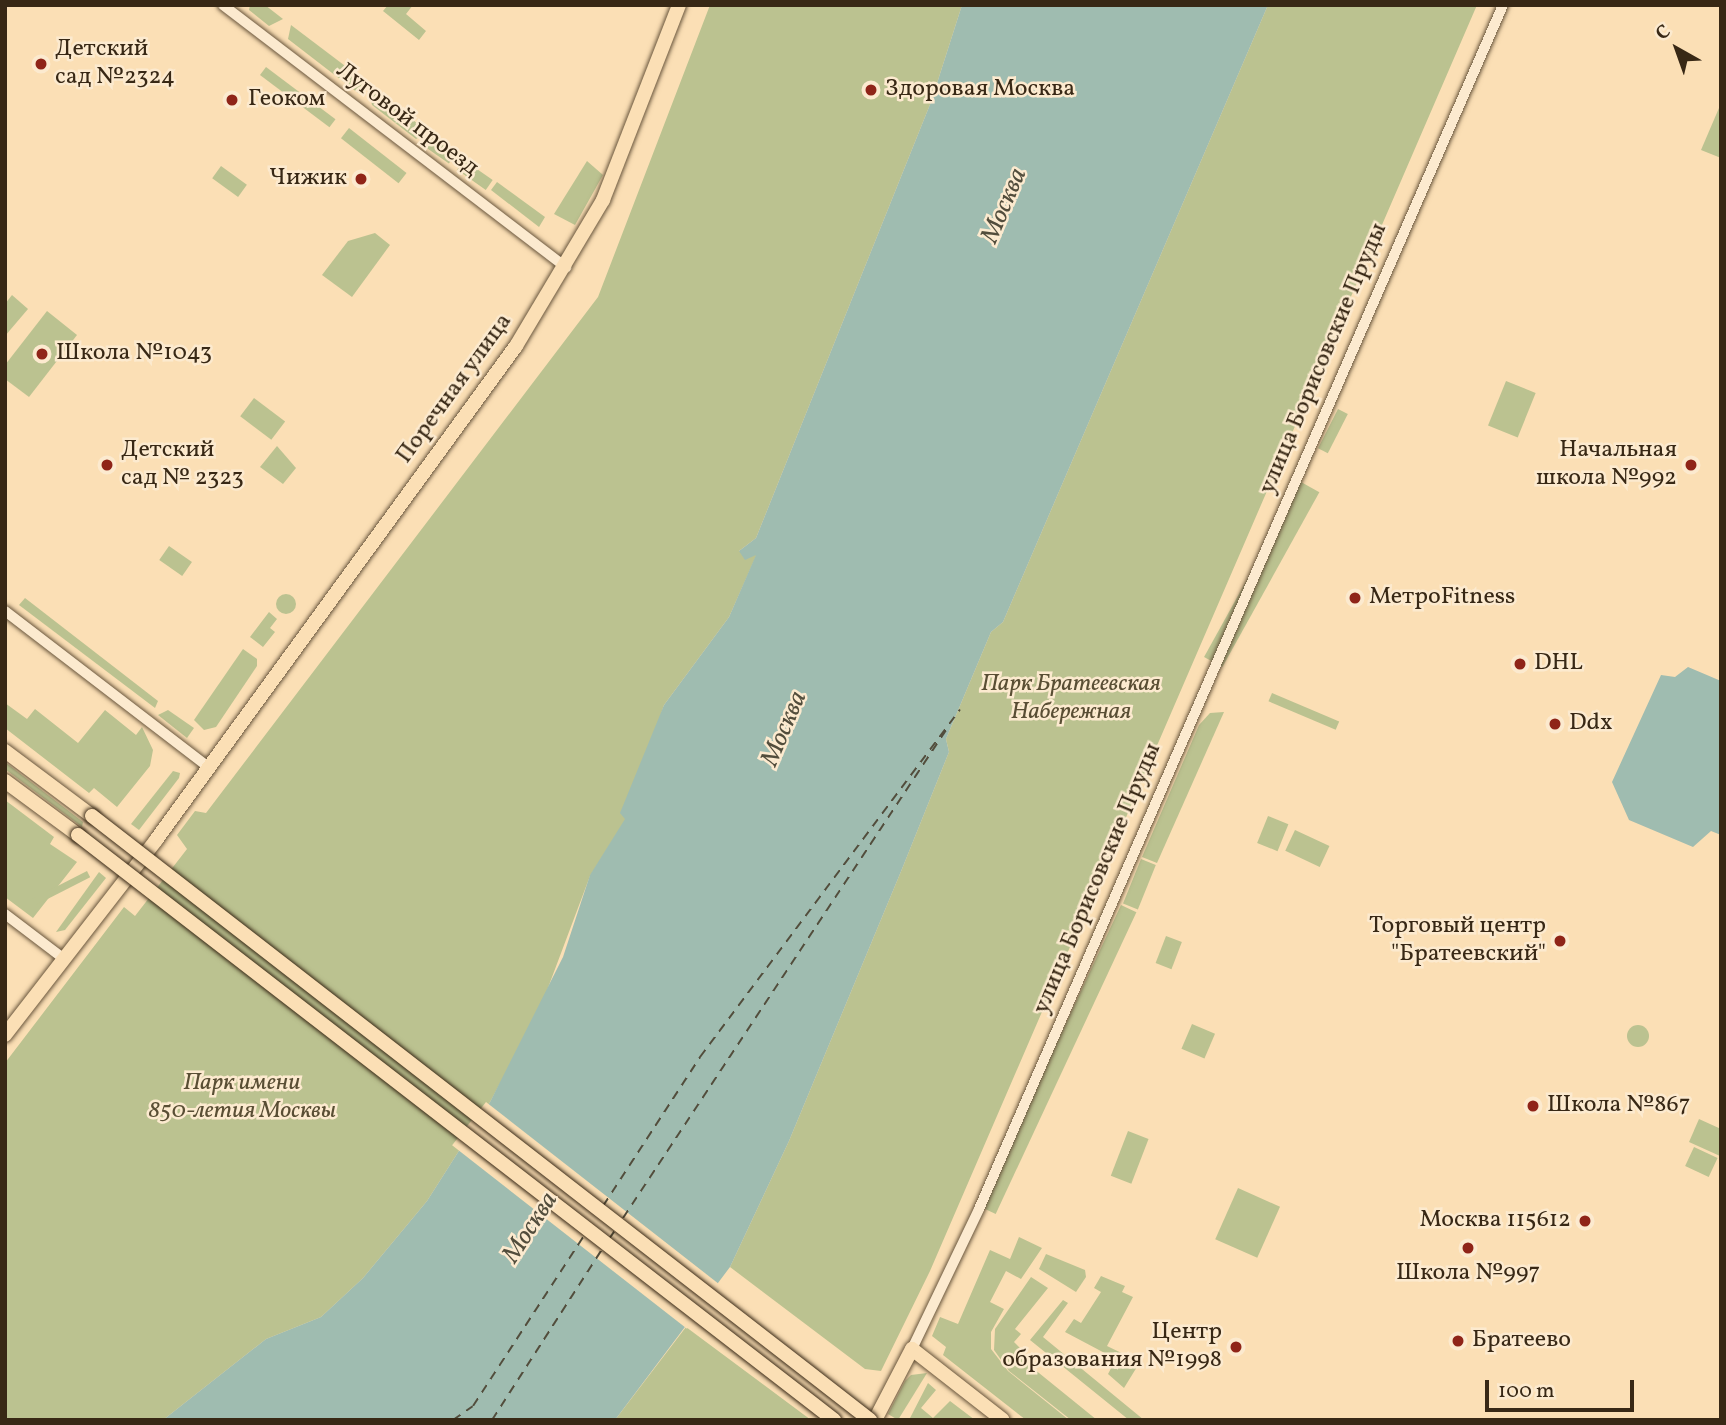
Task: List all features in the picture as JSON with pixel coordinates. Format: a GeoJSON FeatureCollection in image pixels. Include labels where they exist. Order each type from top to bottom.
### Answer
{"type":"FeatureCollection","features":[{"type":"Feature","properties":{"kind":"main road","name":"Поречная улица"},"geometry":{"type":"LineString","coordinates":[[5,1035],[64,959],[516,346],[566,267],[616,171],[679,5]]}},
{"type":"Feature","properties":{"kind":"main road"},"geometry":{"type":"LineString","coordinates":[[5,751],[872,1420]]}},
{"type":"Feature","properties":{"kind":"main road"},"geometry":{"type":"LineString","coordinates":[[5,781],[834,1420]]}},
{"type":"Feature","properties":{"kind":"main road","name":"улица Борисовские Пруды"},"geometry":{"type":"LineString","coordinates":[[872,1420],[912,1349]]}},
{"type":"Feature","properties":{"kind":"main road"},"geometry":{"type":"LineString","coordinates":[[912,1349],[1003,1420]]}},
{"type":"Feature","properties":{"kind":"street","name":"Луговой проезд"},"geometry":{"type":"LineString","coordinates":[[223,5],[566,267]]}},
{"type":"Feature","properties":{"kind":"street","name":"улица Борисовские Пруды"},"geometry":{"type":"LineString","coordinates":[[912,1349],[996,1170],[1503,5]]}},
{"type":"Feature","properties":{"kind":"street"},"geometry":{"type":"LineString","coordinates":[[5,611],[207,766]]}},
{"type":"Feature","properties":{"kind":"street"},"geometry":{"type":"LineString","coordinates":[[5,914],[64,959]]}},
{"type":"Feature","properties":{"kind":"green space"},"geometry":{"type":"Polygon","coordinates":[[[250,5],[265,5],[283,19],[269,26],[249,10],[250,5]]]}},
{"type":"Feature","properties":{"kind":"green space"},"geometry":{"type":"Polygon","coordinates":[[[388,5],[413,5],[406,14],[426,31],[419,40],[383,11],[388,5]]]}},
{"type":"Feature","properties":{"kind":"green space","name":"Парк имени 850-летия Москвы"},"geometry":{"type":"Polygon","coordinates":[[[710,5],[962,5],[931,102],[756,538],[739,551],[757,554],[729,617],[664,705],[626,819],[590,876],[540,1009],[490,1102],[427,1201],[363,1278],[321,1317],[266,1339],[163,1420],[5,1420],[5,1063],[124,907],[135,916],[187,849],[177,835],[195,811],[206,813],[598,297],[710,5]]]}},
{"type":"Feature","properties":{"kind":"green space","name":"Парк Братеевская Набережная"},"geometry":{"type":"Polygon","coordinates":[[[1268,5],[1477,5],[930,1271],[881,1371],[865,1369],[730,1267],[789,1141],[902,869],[949,752],[946,739],[991,632],[1003,622],[1268,5]]]}},
{"type":"Feature","properties":{"kind":"green space"},"geometry":{"type":"Polygon","coordinates":[[[291,25],[369,84],[365,90],[358,93],[288,39],[291,25]]]}},
{"type":"Feature","properties":{"kind":"green space"},"geometry":{"type":"Polygon","coordinates":[[[266,67],[335,119],[329,127],[260,75],[266,67]]]}},
{"type":"Feature","properties":{"kind":"green space"},"geometry":{"type":"Polygon","coordinates":[[[375,90],[428,132],[416,139],[372,105],[370,96],[375,90]]]}},
{"type":"Feature","properties":{"kind":"green space"},"geometry":{"type":"Polygon","coordinates":[[[1719,108],[1721,109],[1721,158],[1701,150],[1719,108]]]}},
{"type":"Feature","properties":{"kind":"green space"},"geometry":{"type":"Polygon","coordinates":[[[349,128],[407,173],[399,183],[341,138],[349,128]]]}},
{"type":"Feature","properties":{"kind":"green space"},"geometry":{"type":"Polygon","coordinates":[[[434,136],[457,152],[449,164],[426,147],[434,136]]]}},
{"type":"Feature","properties":{"kind":"green space"},"geometry":{"type":"Polygon","coordinates":[[[464,160],[493,180],[486,190],[457,170],[464,160]]]}},
{"type":"Feature","properties":{"kind":"green space"},"geometry":{"type":"Polygon","coordinates":[[[587,161],[603,175],[575,225],[554,214],[587,161]]]}},
{"type":"Feature","properties":{"kind":"green space"},"geometry":{"type":"Polygon","coordinates":[[[221,166],[247,185],[238,197],[212,178],[221,166]]]}},
{"type":"Feature","properties":{"kind":"green space"},"geometry":{"type":"Polygon","coordinates":[[[497,182],[545,217],[539,227],[491,190],[497,182]]]}},
{"type":"Feature","properties":{"kind":"green space"},"geometry":{"type":"Polygon","coordinates":[[[375,233],[390,245],[352,297],[322,275],[348,241],[375,233]]]}},
{"type":"Feature","properties":{"kind":"green space"},"geometry":{"type":"Polygon","coordinates":[[[12,295],[28,309],[5,336],[5,304],[12,295]]]}},
{"type":"Feature","properties":{"kind":"green space"},"geometry":{"type":"Polygon","coordinates":[[[47,311],[77,335],[29,397],[5,379],[5,365],[47,311]]]}},
{"type":"Feature","properties":{"kind":"green space"},"geometry":{"type":"Polygon","coordinates":[[[1506,381],[1536,393],[1518,437],[1488,426],[1506,381]]]}},
{"type":"Feature","properties":{"kind":"green space"},"geometry":{"type":"Polygon","coordinates":[[[254,398],[285,421],[271,440],[240,416],[254,398]]]}},
{"type":"Feature","properties":{"kind":"green space"},"geometry":{"type":"Polygon","coordinates":[[[1338,409],[1348,414],[1328,453],[1318,448],[1338,409]]]}},
{"type":"Feature","properties":{"kind":"green space"},"geometry":{"type":"Polygon","coordinates":[[[277,446],[296,468],[283,484],[260,467],[277,446]]]}},
{"type":"Feature","properties":{"kind":"green space"},"geometry":{"type":"Polygon","coordinates":[[[1301,482],[1319,492],[1222,667],[1204,657],[1301,482]]]}},
{"type":"Feature","properties":{"kind":"green space"},"geometry":{"type":"Polygon","coordinates":[[[169,546],[192,562],[182,576],[159,560],[169,546]]]}},
{"type":"Feature","properties":{"kind":"green space"},"geometry":{"type":"Polygon","coordinates":[[[286,594],[293,597],[296,604],[293,611],[286,614],[279,611],[276,604],[279,597],[286,594]]]}},
{"type":"Feature","properties":{"kind":"green space"},"geometry":{"type":"Polygon","coordinates":[[[25,598],[158,701],[155,708],[19,605],[25,598]]]}},
{"type":"Feature","properties":{"kind":"green space"},"geometry":{"type":"Polygon","coordinates":[[[269,612],[277,619],[270,628],[275,632],[263,647],[250,637],[269,612]]]}},
{"type":"Feature","properties":{"kind":"green space"},"geometry":{"type":"Polygon","coordinates":[[[243,649],[257,659],[257,666],[216,727],[204,730],[194,720],[243,649]]]}},
{"type":"Feature","properties":{"kind":"green space"},"geometry":{"type":"Polygon","coordinates":[[[1272,693],[1339,722],[1336,730],[1268,701],[1272,693]]]}},
{"type":"Feature","properties":{"kind":"green space"},"geometry":{"type":"Polygon","coordinates":[[[5,703],[27,719],[35,709],[78,743],[105,710],[136,735],[142,727],[153,750],[150,766],[117,807],[94,788],[89,793],[5,728],[5,703]]]}},
{"type":"Feature","properties":{"kind":"green space"},"geometry":{"type":"Polygon","coordinates":[[[168,710],[194,728],[187,738],[158,715],[168,710]]]}},
{"type":"Feature","properties":{"kind":"green space"},"geometry":{"type":"Polygon","coordinates":[[[1224,712],[1157,863],[1142,857],[1199,725],[1210,713],[1224,712]]]}},
{"type":"Feature","properties":{"kind":"green space"},"geometry":{"type":"Polygon","coordinates":[[[5,762],[83,822],[82,827],[5,769],[5,762]]]}},
{"type":"Feature","properties":{"kind":"green space"},"geometry":{"type":"Polygon","coordinates":[[[173,771],[180,773],[179,778],[139,830],[131,824],[173,771]]]}},
{"type":"Feature","properties":{"kind":"green space"},"geometry":{"type":"Polygon","coordinates":[[[5,800],[54,837],[50,844],[77,862],[33,918],[5,897],[5,800]]]}},
{"type":"Feature","properties":{"kind":"green space"},"geometry":{"type":"Polygon","coordinates":[[[1268,816],[1288,824],[1278,851],[1257,843],[1268,816]]]}},
{"type":"Feature","properties":{"kind":"green space"},"geometry":{"type":"Polygon","coordinates":[[[1295,830],[1329,846],[1320,867],[1285,851],[1295,830]]]}},
{"type":"Feature","properties":{"kind":"green space"},"geometry":{"type":"Polygon","coordinates":[[[1141,859],[1156,865],[1138,909],[1123,904],[1141,859]]]}},
{"type":"Feature","properties":{"kind":"green space"},"geometry":{"type":"Polygon","coordinates":[[[87,871],[90,877],[36,905],[33,899],[87,871]]]}},
{"type":"Feature","properties":{"kind":"green space"},"geometry":{"type":"Polygon","coordinates":[[[99,872],[106,878],[65,930],[56,932],[99,872]]]}},
{"type":"Feature","properties":{"kind":"green space"},"geometry":{"type":"Polygon","coordinates":[[[1121,905],[1136,912],[996,1214],[980,1207],[1121,905]]]}},
{"type":"Feature","properties":{"kind":"green space"},"geometry":{"type":"Polygon","coordinates":[[[1166,936],[1182,942],[1171,969],[1156,963],[1166,936]]]}},
{"type":"Feature","properties":{"kind":"green space"},"geometry":{"type":"Polygon","coordinates":[[[1192,1024],[1215,1034],[1204,1059],[1181,1049],[1192,1024]]]}},
{"type":"Feature","properties":{"kind":"green space"},"geometry":{"type":"Polygon","coordinates":[[[1638,1025],[1646,1028],[1649,1036],[1646,1044],[1638,1047],[1630,1044],[1627,1036],[1630,1028],[1638,1025]]]}},
{"type":"Feature","properties":{"kind":"green space"},"geometry":{"type":"Polygon","coordinates":[[[1699,1119],[1721,1129],[1720,1156],[1689,1142],[1699,1119]]]}},
{"type":"Feature","properties":{"kind":"green space"},"geometry":{"type":"Polygon","coordinates":[[[1128,1131],[1149,1139],[1131,1184],[1111,1176],[1128,1131]]]}},
{"type":"Feature","properties":{"kind":"green space"},"geometry":{"type":"Polygon","coordinates":[[[1694,1147],[1718,1158],[1709,1177],[1685,1166],[1694,1147]]]}},
{"type":"Feature","properties":{"kind":"green space"},"geometry":{"type":"Polygon","coordinates":[[[1238,1188],[1280,1207],[1257,1258],[1215,1239],[1238,1188]]]}},
{"type":"Feature","properties":{"kind":"green space"},"geometry":{"type":"Polygon","coordinates":[[[1019,1237],[1042,1248],[1021,1279],[1006,1271],[990,1302],[1004,1309],[991,1332],[991,1349],[1008,1371],[1069,1420],[1026,1420],[943,1355],[946,1347],[932,1336],[940,1317],[958,1324],[990,1250],[1010,1259],[1019,1237]]]}},
{"type":"Feature","properties":{"kind":"green space"},"geometry":{"type":"Polygon","coordinates":[[[1046,1254],[1085,1270],[1086,1277],[1076,1292],[1039,1269],[1046,1254]]]}},
{"type":"Feature","properties":{"kind":"green space"},"geometry":{"type":"Polygon","coordinates":[[[1101,1276],[1125,1286],[1122,1292],[1133,1297],[1107,1346],[1140,1362],[1124,1388],[1108,1374],[1116,1359],[1065,1332],[1074,1319],[1081,1323],[1101,1292],[1094,1288],[1101,1276]]]}},
{"type":"Feature","properties":{"kind":"green space"},"geometry":{"type":"Polygon","coordinates":[[[1031,1277],[1048,1288],[1015,1329],[1021,1334],[1014,1342],[1022,1350],[1018,1356],[1097,1420],[1071,1420],[1009,1371],[994,1350],[995,1329],[1031,1277]]]}},
{"type":"Feature","properties":{"kind":"green space"},"geometry":{"type":"Polygon","coordinates":[[[1063,1300],[1068,1303],[1043,1337],[1144,1420],[1129,1420],[1030,1340],[1063,1300]]]}},
{"type":"Feature","properties":{"kind":"green space"},"geometry":{"type":"Polygon","coordinates":[[[686,1327],[811,1420],[615,1420],[686,1327]]]}},
{"type":"Feature","properties":{"kind":"green space"},"geometry":{"type":"Polygon","coordinates":[[[927,1373],[898,1420],[888,1414],[905,1381],[911,1375],[927,1373]]]}},
{"type":"Feature","properties":{"kind":"green space"},"geometry":{"type":"Polygon","coordinates":[[[928,1383],[936,1390],[921,1408],[933,1418],[950,1401],[975,1420],[909,1420],[928,1383]]]}},
{"type":"Feature","properties":{"kind":"water","name":"Москва"},"geometry":{"type":"Polygon","coordinates":[[[962,5],[1268,5],[1003,622],[991,632],[946,739],[949,752],[902,869],[789,1141],[730,1267],[615,1420],[163,1420],[266,1339],[321,1317],[363,1278],[427,1201],[490,1102],[563,957],[590,875],[625,819],[620,813],[664,705],[729,617],[756,555],[745,560],[739,551],[756,538],[931,102],[962,5]]]}},
{"type":"Feature","properties":{"kind":"water"},"geometry":{"type":"Polygon","coordinates":[[[1688,667],[1721,681],[1721,835],[1711,831],[1693,847],[1629,820],[1612,782],[1661,675],[1675,677],[1688,667]]]}},
{"type":"Feature","properties":{"kind":"pier"},"geometry":{"type":"Polygon","coordinates":[[[486,1102],[721,1285],[687,1329],[452,1145],[486,1102]]]}},
{"type":"Feature","properties":{"kind":"ferry route"},"geometry":{"type":"LineString","coordinates":[[603,1206],[700,1057],[960,709]]}},
{"type":"Feature","properties":{"kind":"ferry route"},"geometry":{"type":"LineString","coordinates":[[623,1218],[948,727]]}},
{"type":"Feature","properties":{"kind":"ferry route"},"geometry":{"type":"LineString","coordinates":[[609,1239],[616,1229]]}},
{"type":"Feature","properties":{"kind":"ferry route"},"geometry":{"type":"LineString","coordinates":[[453,1420],[473,1406],[585,1234]]}},
{"type":"Feature","properties":{"kind":"ferry route"},"geometry":{"type":"LineString","coordinates":[[492,1420],[602,1249]]}},
{"type":"Feature","properties":{"kind":"place","name":"Детский сад №2324"},"geometry":{"type":"Point","coordinates":[41,64]}},
{"type":"Feature","properties":{"kind":"place","name":"Здоровая Москва"},"geometry":{"type":"Point","coordinates":[871,90]}},
{"type":"Feature","properties":{"kind":"place","name":"Геоком"},"geometry":{"type":"Point","coordinates":[232,100]}},
{"type":"Feature","properties":{"kind":"place","name":"Чижик"},"geometry":{"type":"Point","coordinates":[361,179]}},
{"type":"Feature","properties":{"kind":"place","name":"Школа №1043"},"geometry":{"type":"Point","coordinates":[42,354]}},
{"type":"Feature","properties":{"kind":"place","name":"Детский сад № 2323"},"geometry":{"type":"Point","coordinates":[107,465]}},
{"type":"Feature","properties":{"kind":"place","name":"Начальная школа №992"},"geometry":{"type":"Point","coordinates":[1691,465]}},
{"type":"Feature","properties":{"kind":"place","name":"МетроFitness"},"geometry":{"type":"Point","coordinates":[1355,598]}},
{"type":"Feature","properties":{"kind":"place","name":"DHL"},"geometry":{"type":"Point","coordinates":[1520,664]}},
{"type":"Feature","properties":{"kind":"place","name":"Ddx"},"geometry":{"type":"Point","coordinates":[1555,724]}},
{"type":"Feature","properties":{"kind":"place","name":"Торговый центр \"Братеевский\""},"geometry":{"type":"Point","coordinates":[1560,941]}},
{"type":"Feature","properties":{"kind":"place","name":"Школа №867"},"geometry":{"type":"Point","coordinates":[1533,1106]}},
{"type":"Feature","properties":{"kind":"place","name":"Москва 115612"},"geometry":{"type":"Point","coordinates":[1585,1221]}},
{"type":"Feature","properties":{"kind":"place","name":"Школа №997"},"geometry":{"type":"Point","coordinates":[1468,1248]}},
{"type":"Feature","properties":{"kind":"place","name":"Братеево"},"geometry":{"type":"Point","coordinates":[1458,1341]}},
{"type":"Feature","properties":{"kind":"place","name":"Центр образования №1998"},"geometry":{"type":"Point","coordinates":[1236,1347]}}]}
